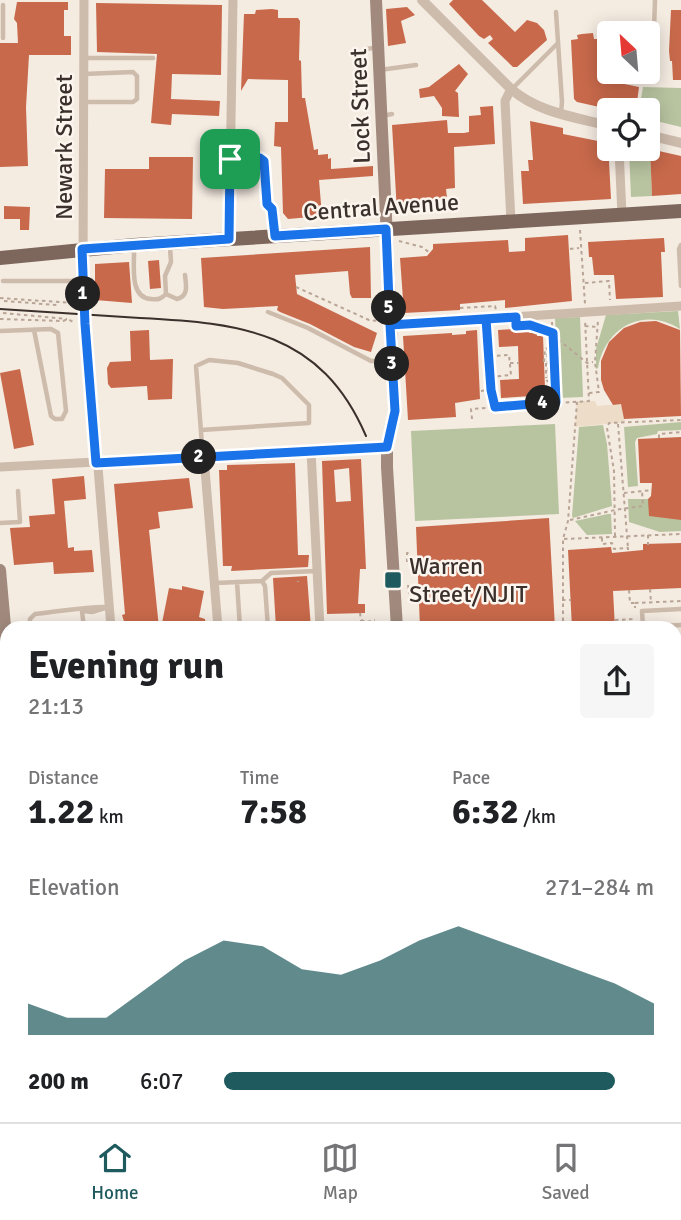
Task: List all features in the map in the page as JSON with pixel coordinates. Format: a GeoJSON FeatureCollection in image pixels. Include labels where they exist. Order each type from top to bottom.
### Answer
{"type":"FeatureCollection","features":[{"type":"Feature","properties":{"kind":"main road","name":"Lock Street"},"geometry":{"type":"LineString","coordinates":[[376,0],[373,48],[385,84],[382,120],[390,235],[385,323],[392,359],[395,411],[387,447],[397,621]]}},
{"type":"Feature","properties":{"kind":"main road","name":"Central Avenue"},"geometry":{"type":"LineString","coordinates":[[0,258],[82,249],[275,236],[390,235],[511,222],[681,211]]}},
{"type":"Feature","properties":{"kind":"main road"},"geometry":{"type":"LineString","coordinates":[[0,577],[4,621]]}},
{"type":"Feature","properties":{"kind":"street","name":"Newark Street"},"geometry":{"type":"LineString","coordinates":[[84,0],[83,299],[80,323],[110,621]]}},
{"type":"Feature","properties":{"kind":"street"},"geometry":{"type":"LineString","coordinates":[[229,239],[233,0]]}},
{"type":"Feature","properties":{"kind":"street"},"geometry":{"type":"LineString","coordinates":[[422,0],[511,89],[530,103],[597,123]]}},
{"type":"Feature","properties":{"kind":"street"},"geometry":{"type":"LineString","coordinates":[[511,89],[505,101],[511,222]]}},
{"type":"Feature","properties":{"kind":"street"},"geometry":{"type":"LineString","coordinates":[[660,138],[681,143]]}},
{"type":"Feature","properties":{"kind":"street"},"geometry":{"type":"LineString","coordinates":[[620,161],[622,215]]}},
{"type":"Feature","properties":{"kind":"street"},"geometry":{"type":"LineString","coordinates":[[385,323],[681,306]]}},
{"type":"Feature","properties":{"kind":"street"},"geometry":{"type":"LineString","coordinates":[[0,467],[387,447]]}},
{"type":"Feature","properties":{"kind":"street"},"geometry":{"type":"LineString","coordinates":[[311,451],[320,621]]}},
{"type":"Feature","properties":{"kind":"street"},"geometry":{"type":"LineString","coordinates":[[204,457],[217,621]]}},
{"type":"Feature","properties":{"kind":"lane"},"geometry":{"type":"LineString","coordinates":[[654,21],[655,0]]}},
{"type":"Feature","properties":{"kind":"lane"},"geometry":{"type":"LineString","coordinates":[[3,5],[3,38]]}},
{"type":"Feature","properties":{"kind":"lane"},"geometry":{"type":"LineString","coordinates":[[556,12],[562,102],[560,113]]}},
{"type":"Feature","properties":{"kind":"lane"},"geometry":{"type":"LineString","coordinates":[[511,89],[558,42]]}},
{"type":"Feature","properties":{"kind":"lane"},"geometry":{"type":"LineString","coordinates":[[83,58],[153,58]]}},
{"type":"Feature","properties":{"kind":"lane"},"geometry":{"type":"LineString","coordinates":[[380,70],[416,65]]}},
{"type":"Feature","properties":{"kind":"lane"},"geometry":{"type":"LineString","coordinates":[[83,74],[133,72],[137,76],[137,99],[132,102],[83,102]]}},
{"type":"Feature","properties":{"kind":"lane"},"geometry":{"type":"LineString","coordinates":[[230,159],[260,158],[264,161],[267,204],[272,209],[275,236]]}},
{"type":"Feature","properties":{"kind":"lane"},"geometry":{"type":"LineString","coordinates":[[166,294],[165,276],[171,262],[170,243]]}},
{"type":"Feature","properties":{"kind":"lane"},"geometry":{"type":"LineString","coordinates":[[134,245],[137,293],[145,299],[156,300],[166,294]]}},
{"type":"Feature","properties":{"kind":"lane"},"geometry":{"type":"LineString","coordinates":[[681,245],[681,286]]}},
{"type":"Feature","properties":{"kind":"lane"},"geometry":{"type":"LineString","coordinates":[[166,294],[177,299],[184,296],[186,275]]}},
{"type":"Feature","properties":{"kind":"lane"},"geometry":{"type":"LineString","coordinates":[[3,281],[82,281]]}},
{"type":"Feature","properties":{"kind":"lane"},"geometry":{"type":"LineString","coordinates":[[268,312],[308,328],[371,361],[392,359]]}},
{"type":"Feature","properties":{"kind":"lane"},"geometry":{"type":"LineString","coordinates":[[0,331],[34,330],[55,330],[59,334],[66,411],[62,419],[51,416],[34,330]]}},
{"type":"Feature","properties":{"kind":"lane"},"geometry":{"type":"LineString","coordinates":[[201,430],[309,423],[309,405],[282,377],[238,363],[209,360],[196,366],[201,430],[204,457]]}},
{"type":"Feature","properties":{"kind":"lane"},"geometry":{"type":"LineString","coordinates":[[0,523],[20,522],[18,491]]}},
{"type":"Feature","properties":{"kind":"lane"},"geometry":{"type":"LineString","coordinates":[[267,621],[264,583],[271,573],[317,571]]}},
{"type":"Feature","properties":{"kind":"lane"},"geometry":{"type":"LineString","coordinates":[[214,583],[264,583]]}},
{"type":"Feature","properties":{"kind":"lane"},"geometry":{"type":"LineString","coordinates":[[237,585],[240,621]]}},
{"type":"Feature","properties":{"kind":"lane"},"geometry":{"type":"LineString","coordinates":[[30,621],[35,614],[109,607]]}},
{"type":"Feature","properties":{"kind":"lane"},"geometry":{"type":"LineString","coordinates":[[643,621],[642,611],[681,609]]}},
{"type":"Feature","properties":{"kind":"lane"},"geometry":{"type":"LineString","coordinates":[[81,610],[83,621]]}},
{"type":"Feature","properties":{"kind":"path"},"geometry":{"type":"LineString","coordinates":[[390,235],[422,247],[430,253]]}},
{"type":"Feature","properties":{"kind":"path"},"geometry":{"type":"LineString","coordinates":[[570,248],[581,248]]}},
{"type":"Feature","properties":{"kind":"path"},"geometry":{"type":"LineString","coordinates":[[609,275],[611,303]]}},
{"type":"Feature","properties":{"kind":"path"},"geometry":{"type":"LineString","coordinates":[[584,283],[609,281]]}},
{"type":"Feature","properties":{"kind":"path"},"geometry":{"type":"LineString","coordinates":[[296,287],[369,320],[385,323]]}},
{"type":"Feature","properties":{"kind":"path"},"geometry":{"type":"LineString","coordinates":[[0,298],[57,305]]}},
{"type":"Feature","properties":{"kind":"path"},"geometry":{"type":"LineString","coordinates":[[4,301],[73,303]]}},
{"type":"Feature","properties":{"kind":"path"},"geometry":{"type":"LineString","coordinates":[[460,308],[495,306],[491,319],[489,356],[495,407]]}},
{"type":"Feature","properties":{"kind":"path"},"geometry":{"type":"LineString","coordinates":[[588,394],[599,392],[594,362],[598,312]]}},
{"type":"Feature","properties":{"kind":"path"},"geometry":{"type":"LineString","coordinates":[[3,313],[68,319],[80,323]]}},
{"type":"Feature","properties":{"kind":"path"},"geometry":{"type":"LineString","coordinates":[[552,315],[556,402]]}},
{"type":"Feature","properties":{"kind":"path"},"geometry":{"type":"LineString","coordinates":[[0,319],[68,319]]}},
{"type":"Feature","properties":{"kind":"path"},"geometry":{"type":"LineString","coordinates":[[530,325],[553,334],[587,363],[594,362]]}},
{"type":"Feature","properties":{"kind":"path"},"geometry":{"type":"LineString","coordinates":[[585,326],[598,327]]}},
{"type":"Feature","properties":{"kind":"path"},"geometry":{"type":"LineString","coordinates":[[586,347],[595,347]]}},
{"type":"Feature","properties":{"kind":"path"},"geometry":{"type":"LineString","coordinates":[[549,382],[547,348],[546,380],[549,382],[555,384]]}},
{"type":"Feature","properties":{"kind":"path"},"geometry":{"type":"LineString","coordinates":[[489,356],[509,355],[511,375],[490,377]]}},
{"type":"Feature","properties":{"kind":"path"},"geometry":{"type":"LineString","coordinates":[[510,363],[519,363]]}},
{"type":"Feature","properties":{"kind":"path"},"geometry":{"type":"LineString","coordinates":[[587,378],[595,377]]}},
{"type":"Feature","properties":{"kind":"path"},"geometry":{"type":"LineString","coordinates":[[481,391],[491,390]]}},
{"type":"Feature","properties":{"kind":"path"},"geometry":{"type":"LineString","coordinates":[[564,621],[563,539],[568,521],[577,401]]}},
{"type":"Feature","properties":{"kind":"path"},"geometry":{"type":"LineString","coordinates":[[472,419],[471,409],[589,401]]}},
{"type":"Feature","properties":{"kind":"path"},"geometry":{"type":"LineString","coordinates":[[615,536],[615,488],[607,428],[609,423],[681,420]]}},
{"type":"Feature","properties":{"kind":"path"},"geometry":{"type":"LineString","coordinates":[[602,537],[602,544],[612,543],[614,549],[628,550],[618,422]]}},
{"type":"Feature","properties":{"kind":"path"},"geometry":{"type":"LineString","coordinates":[[659,438],[659,434],[681,432]]}},
{"type":"Feature","properties":{"kind":"path"},"geometry":{"type":"LineString","coordinates":[[611,452],[620,450]]}},
{"type":"Feature","properties":{"kind":"path"},"geometry":{"type":"LineString","coordinates":[[614,471],[621,470]]}},
{"type":"Feature","properties":{"kind":"path"},"geometry":{"type":"LineString","coordinates":[[615,488],[623,487]]}},
{"type":"Feature","properties":{"kind":"path"},"geometry":{"type":"LineString","coordinates":[[623,493],[652,490]]}},
{"type":"Feature","properties":{"kind":"path"},"geometry":{"type":"LineString","coordinates":[[568,521],[643,506],[642,491]]}},
{"type":"Feature","properties":{"kind":"path"},"geometry":{"type":"LineString","coordinates":[[563,539],[681,534]]}},
{"type":"Feature","properties":{"kind":"path"},"geometry":{"type":"LineString","coordinates":[[648,535],[648,545]]}},
{"type":"Feature","properties":{"kind":"path"},"geometry":{"type":"LineString","coordinates":[[407,562],[407,553],[410,553]]}},
{"type":"Feature","properties":{"kind":"path"},"geometry":{"type":"LineString","coordinates":[[408,585],[409,593],[413,593]]}},
{"type":"Feature","properties":{"kind":"path"},"geometry":{"type":"LineString","coordinates":[[650,589],[651,611]]}},
{"type":"Feature","properties":{"kind":"path"},"geometry":{"type":"LineString","coordinates":[[629,590],[630,603],[681,601]]}},
{"type":"Feature","properties":{"kind":"path"},"geometry":{"type":"LineString","coordinates":[[562,600],[571,600]]}},
{"type":"Feature","properties":{"kind":"path"},"geometry":{"type":"LineString","coordinates":[[615,620],[636,619],[635,603]]}},
{"type":"Feature","properties":{"kind":"path"},"geometry":{"type":"LineString","coordinates":[[360,613],[364,621]]}},
{"type":"Feature","properties":{"kind":"path"},"geometry":{"type":"LineString","coordinates":[[370,621],[375,620]]}},
{"type":"Feature","properties":{"kind":"green space"},"geometry":{"type":"Polygon","coordinates":[[[643,87],[681,88],[681,127],[660,122],[660,98],[641,98],[643,87]]]}},
{"type":"Feature","properties":{"kind":"green space"},"geometry":{"type":"Polygon","coordinates":[[[630,161],[651,161],[652,196],[631,197],[630,161]]]}},
{"type":"Feature","properties":{"kind":"green space"},"geometry":{"type":"Polygon","coordinates":[[[678,311],[680,329],[666,322],[653,320],[628,324],[609,341],[596,369],[596,349],[606,315],[678,311]]]}},
{"type":"Feature","properties":{"kind":"green space"},"geometry":{"type":"Polygon","coordinates":[[[580,317],[583,397],[559,398],[555,318],[580,317]]]}},
{"type":"Feature","properties":{"kind":"green space"},"geometry":{"type":"Polygon","coordinates":[[[681,422],[681,430],[658,431],[657,434],[637,438],[638,486],[628,487],[624,427],[681,422]]]}},
{"type":"Feature","properties":{"kind":"green space"},"geometry":{"type":"Polygon","coordinates":[[[555,424],[559,514],[415,521],[411,431],[555,424]]]}},
{"type":"Feature","properties":{"kind":"green space"},"geometry":{"type":"Polygon","coordinates":[[[603,425],[612,506],[573,518],[579,427],[603,425]]]}},
{"type":"Feature","properties":{"kind":"green space"},"geometry":{"type":"Polygon","coordinates":[[[628,499],[648,499],[681,520],[681,531],[660,532],[629,522],[628,499]]]}},
{"type":"Feature","properties":{"kind":"green space"},"geometry":{"type":"Polygon","coordinates":[[[611,514],[612,534],[587,535],[575,521],[611,514]]]}},
{"type":"Feature","properties":{"kind":"shaded area"},"geometry":{"type":"Polygon","coordinates":[[[577,401],[595,401],[597,406],[621,404],[625,422],[575,427],[577,401]]]}},
{"type":"Feature","properties":{"kind":"building"},"geometry":{"type":"Polygon","coordinates":[[[453,0],[482,0],[515,32],[527,20],[537,23],[544,30],[547,40],[517,67],[513,67],[488,43],[493,39],[490,35],[484,39],[479,36],[449,4],[453,0]]]}},
{"type":"Feature","properties":{"kind":"building"},"geometry":{"type":"Polygon","coordinates":[[[17,2],[68,2],[68,10],[64,10],[64,36],[71,36],[71,55],[29,55],[26,107],[28,166],[0,167],[0,43],[18,43],[17,23],[14,19],[17,2]]]}},
{"type":"Feature","properties":{"kind":"building"},"geometry":{"type":"Polygon","coordinates":[[[96,3],[222,5],[221,75],[172,74],[171,99],[220,101],[219,116],[172,114],[171,125],[151,123],[157,54],[97,52],[96,3]]]}},
{"type":"Feature","properties":{"kind":"building"},"geometry":{"type":"Polygon","coordinates":[[[407,7],[415,15],[401,21],[406,43],[388,46],[386,9],[407,7]]]}},
{"type":"Feature","properties":{"kind":"building"},"geometry":{"type":"Polygon","coordinates":[[[278,10],[278,18],[298,18],[300,21],[302,98],[305,98],[314,150],[318,149],[318,155],[328,154],[328,159],[331,158],[331,169],[373,166],[373,176],[319,180],[322,216],[288,219],[283,213],[281,147],[274,146],[275,122],[288,122],[288,80],[248,79],[241,91],[244,14],[278,10]]]}},
{"type":"Feature","properties":{"kind":"building"},"geometry":{"type":"Polygon","coordinates":[[[671,10],[681,10],[681,80],[673,80],[670,61],[671,10]]]}},
{"type":"Feature","properties":{"kind":"building"},"geometry":{"type":"Polygon","coordinates":[[[593,33],[594,39],[597,39],[597,84],[639,87],[638,98],[597,98],[597,106],[574,99],[571,40],[578,39],[577,35],[593,33]]]}},
{"type":"Feature","properties":{"kind":"building"},"geometry":{"type":"Polygon","coordinates":[[[459,64],[468,74],[455,91],[458,93],[459,117],[442,116],[442,108],[434,96],[420,98],[419,89],[429,87],[459,64]]]}},
{"type":"Feature","properties":{"kind":"building"},"geometry":{"type":"Polygon","coordinates":[[[493,106],[495,144],[454,147],[455,188],[446,189],[447,198],[443,209],[397,212],[392,125],[447,120],[448,133],[464,133],[469,132],[469,116],[481,115],[480,107],[493,106]]]}},
{"type":"Feature","properties":{"kind":"building"},"geometry":{"type":"Polygon","coordinates":[[[530,121],[563,128],[563,134],[597,141],[597,161],[609,161],[611,199],[523,204],[521,171],[529,171],[528,160],[533,160],[530,121]]]}},
{"type":"Feature","properties":{"kind":"building"},"geometry":{"type":"Polygon","coordinates":[[[660,151],[681,156],[681,194],[652,196],[651,161],[660,161],[660,151]]]}},
{"type":"Feature","properties":{"kind":"building"},"geometry":{"type":"Polygon","coordinates":[[[149,157],[193,157],[192,219],[104,218],[105,169],[149,169],[149,157]]]}},
{"type":"Feature","properties":{"kind":"building"},"geometry":{"type":"Polygon","coordinates":[[[4,206],[30,207],[29,230],[20,230],[20,219],[4,219],[4,206]]]}},
{"type":"Feature","properties":{"kind":"building"},"geometry":{"type":"Polygon","coordinates":[[[568,235],[572,301],[505,308],[505,300],[460,304],[460,310],[404,313],[400,258],[427,256],[433,249],[433,244],[508,240],[509,252],[525,251],[525,238],[568,235]]]}},
{"type":"Feature","properties":{"kind":"building"},"geometry":{"type":"Polygon","coordinates":[[[664,238],[665,252],[661,252],[663,297],[616,299],[614,275],[594,275],[588,242],[664,238]]]}},
{"type":"Feature","properties":{"kind":"building"},"geometry":{"type":"Polygon","coordinates":[[[370,247],[371,298],[352,298],[348,271],[295,275],[297,294],[377,333],[371,352],[354,347],[280,312],[277,310],[278,306],[223,309],[204,307],[201,258],[370,247]]]}},
{"type":"Feature","properties":{"kind":"building"},"geometry":{"type":"Polygon","coordinates":[[[159,260],[161,288],[150,289],[148,261],[159,260]]]}},
{"type":"Feature","properties":{"kind":"building"},"geometry":{"type":"Polygon","coordinates":[[[129,262],[132,303],[95,300],[95,264],[129,262]]]}},
{"type":"Feature","properties":{"kind":"building"},"geometry":{"type":"Polygon","coordinates":[[[656,321],[680,330],[681,416],[624,419],[621,404],[613,405],[604,390],[601,361],[609,342],[624,328],[640,322],[656,321]]]}},
{"type":"Feature","properties":{"kind":"building"},"geometry":{"type":"Polygon","coordinates":[[[529,328],[529,333],[537,332],[537,336],[543,336],[545,388],[532,392],[532,396],[501,398],[500,380],[519,379],[518,346],[499,347],[498,330],[529,328]]]}},
{"type":"Feature","properties":{"kind":"building"},"geometry":{"type":"Polygon","coordinates":[[[149,330],[150,360],[173,359],[172,399],[148,400],[147,386],[111,388],[108,384],[107,368],[110,362],[131,361],[130,331],[149,330]]]}},
{"type":"Feature","properties":{"kind":"building"},"geometry":{"type":"Polygon","coordinates":[[[477,330],[480,399],[455,403],[456,417],[408,420],[403,336],[466,334],[466,331],[477,330]]]}},
{"type":"Feature","properties":{"kind":"building"},"geometry":{"type":"Polygon","coordinates":[[[20,369],[34,445],[14,449],[0,373],[20,369]]]}},
{"type":"Feature","properties":{"kind":"building"},"geometry":{"type":"Polygon","coordinates":[[[681,437],[681,520],[649,516],[648,499],[651,496],[652,483],[640,483],[638,439],[681,437]]]}},
{"type":"Feature","properties":{"kind":"building"},"geometry":{"type":"Polygon","coordinates":[[[361,459],[366,569],[360,569],[358,604],[365,604],[365,613],[327,614],[322,461],[361,459]],[[349,468],[334,470],[336,502],[351,501],[349,468]]]}},
{"type":"Feature","properties":{"kind":"building"},"geometry":{"type":"Polygon","coordinates":[[[295,463],[298,555],[309,555],[308,567],[231,571],[232,566],[223,566],[219,470],[227,470],[227,465],[295,463]]]}},
{"type":"Feature","properties":{"kind":"building"},"geometry":{"type":"Polygon","coordinates":[[[84,476],[86,499],[64,501],[68,548],[74,547],[74,551],[92,550],[94,572],[54,574],[53,562],[14,565],[10,528],[30,527],[29,516],[55,514],[52,479],[84,476]]]}},
{"type":"Feature","properties":{"kind":"building"},"geometry":{"type":"Polygon","coordinates":[[[189,478],[193,508],[158,512],[160,528],[149,530],[158,621],[124,621],[114,484],[189,478]]]}},
{"type":"Feature","properties":{"kind":"building"},"geometry":{"type":"Polygon","coordinates":[[[549,518],[555,621],[420,621],[416,527],[549,518]]]}},
{"type":"Feature","properties":{"kind":"building"},"geometry":{"type":"Polygon","coordinates":[[[681,543],[681,588],[613,591],[615,621],[572,621],[568,550],[611,547],[612,553],[643,550],[643,544],[681,543]]]}},
{"type":"Feature","properties":{"kind":"building"},"geometry":{"type":"Polygon","coordinates":[[[307,576],[310,621],[276,621],[273,578],[307,576]]]}},
{"type":"Feature","properties":{"kind":"building"},"geometry":{"type":"Polygon","coordinates":[[[182,586],[204,591],[199,617],[205,621],[162,621],[169,588],[182,590],[182,586]]]}},
{"type":"Feature","properties":{"kind":"tram line"},"geometry":{"type":"LineString","coordinates":[[0,309],[177,320],[244,330],[274,340],[301,354],[326,374],[347,401],[366,436]]}},
{"type":"Feature","properties":{"kind":"place","name":"Warren Street/NJIT"},"geometry":{"type":"Point","coordinates":[393,580]}},
{"type":"Feature","properties":{"kind":"route"},"geometry":{"type":"LineString","coordinates":[[230,159],[229,239],[82,249],[96,463],[387,447],[395,411],[390,325],[486,319],[491,390],[495,407],[556,402],[553,333],[530,325],[516,326],[516,317],[390,325],[386,229],[275,236],[272,209],[267,204],[264,161],[260,158],[230,159]]}}]}
